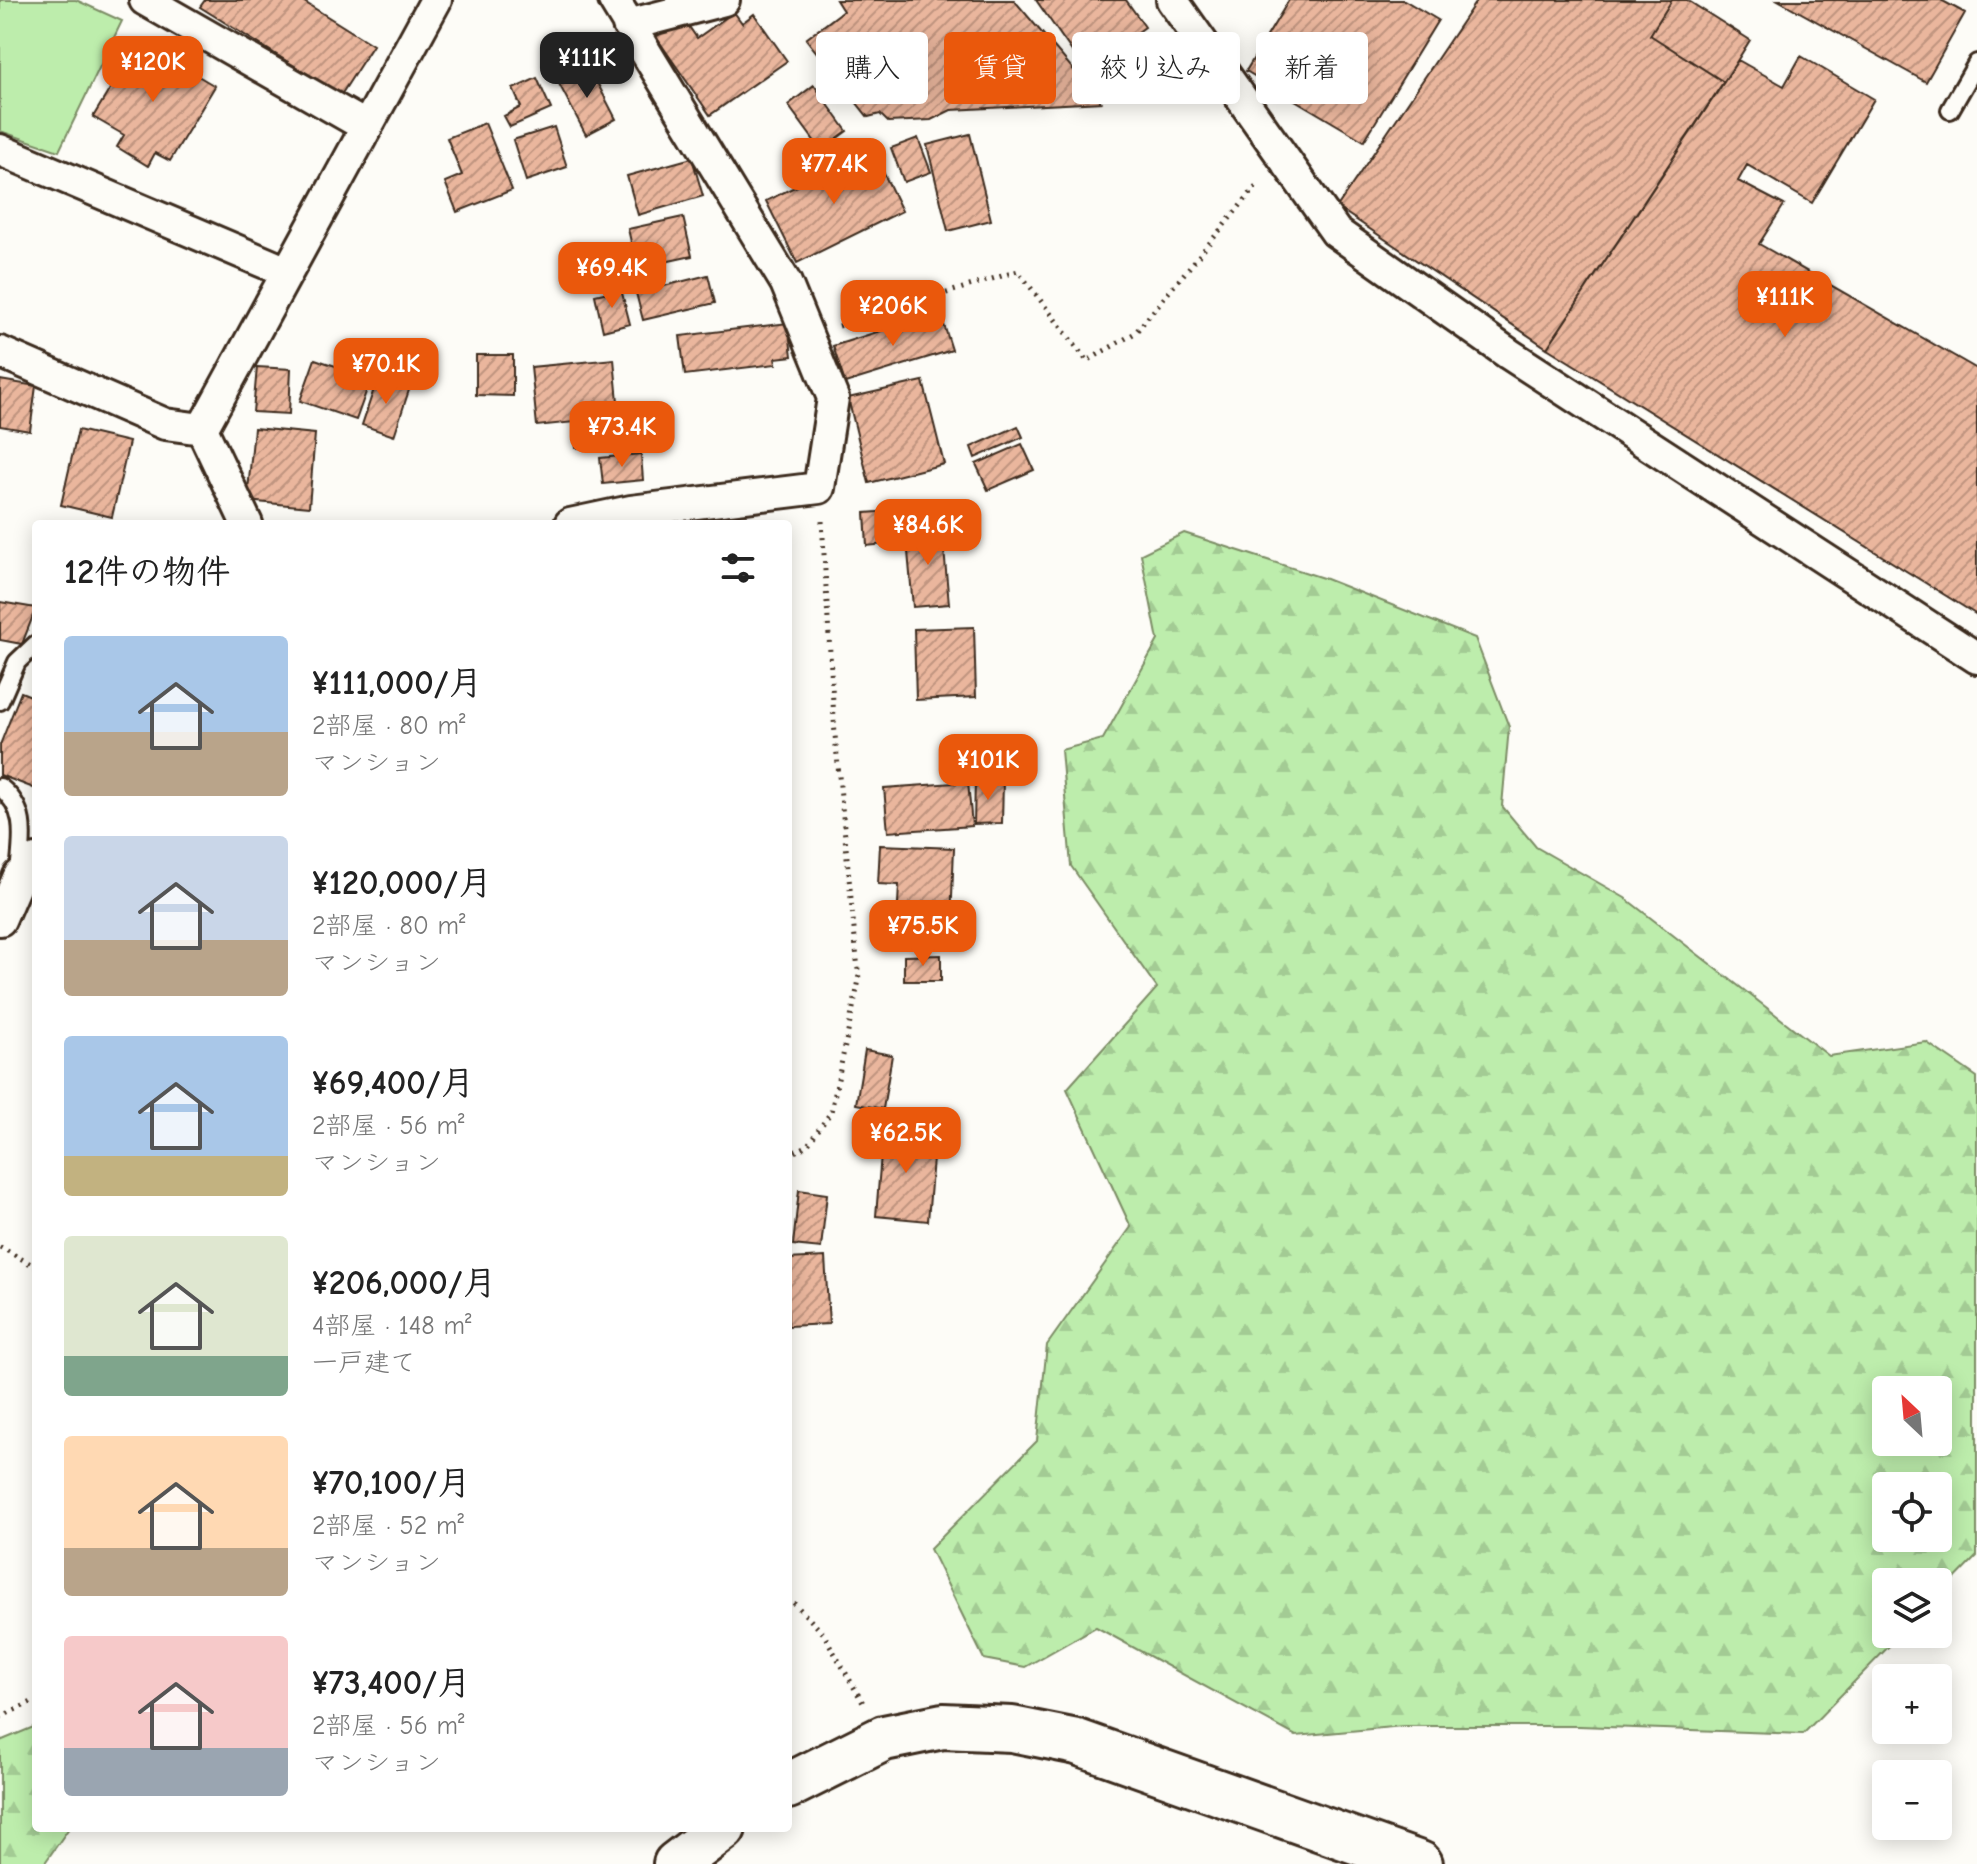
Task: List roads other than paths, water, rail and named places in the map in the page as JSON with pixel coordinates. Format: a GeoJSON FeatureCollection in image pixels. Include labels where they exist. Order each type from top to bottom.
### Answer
{"type":"FeatureCollection","features":[{"type":"Feature","properties":{"kind":"street"},"geometry":{"type":"LineString","coordinates":[[145,0],[367,127]]}},
{"type":"Feature","properties":{"kind":"street"},"geometry":{"type":"LineString","coordinates":[[202,429],[436,0]]}},
{"type":"Feature","properties":{"kind":"street"},"geometry":{"type":"LineString","coordinates":[[589,520],[631,511],[819,488],[833,398],[786,283],[621,12],[724,0]]}},
{"type":"Feature","properties":{"kind":"street"},"geometry":{"type":"LineString","coordinates":[[1172,0],[1336,232],[1509,354],[1977,658]]}},
{"type":"Feature","properties":{"kind":"street"},"geometry":{"type":"LineString","coordinates":[[0,150],[287,272]]}},
{"type":"Feature","properties":{"kind":"street"},"geometry":{"type":"LineString","coordinates":[[0,352],[165,424],[202,429]]}},
{"type":"Feature","properties":{"kind":"street"},"geometry":{"type":"LineString","coordinates":[[202,429],[245,520]]}},
{"type":"Feature","properties":{"kind":"street"},"geometry":{"type":"LineString","coordinates":[[0,920],[28,868]]}},
{"type":"Feature","properties":{"kind":"street"},"geometry":{"type":"LineString","coordinates":[[792,1784],[884,1738],[943,1726],[1012,1729],[1077,1742],[1420,1864]]}},
{"type":"Feature","properties":{"kind":"street"},"geometry":{"type":"LineString","coordinates":[[676,1864],[718,1832]]}},
{"type":"Feature","properties":{"kind":"lane"},"geometry":{"type":"LineString","coordinates":[[1950,110],[1977,63]]}},
{"type":"Feature","properties":{"kind":"lane"},"geometry":{"type":"LineString","coordinates":[[0,701],[17,662],[32,648]]}},
{"type":"Feature","properties":{"kind":"lane"},"geometry":{"type":"LineString","coordinates":[[0,787],[13,798],[23,821],[28,868]]}}]}
